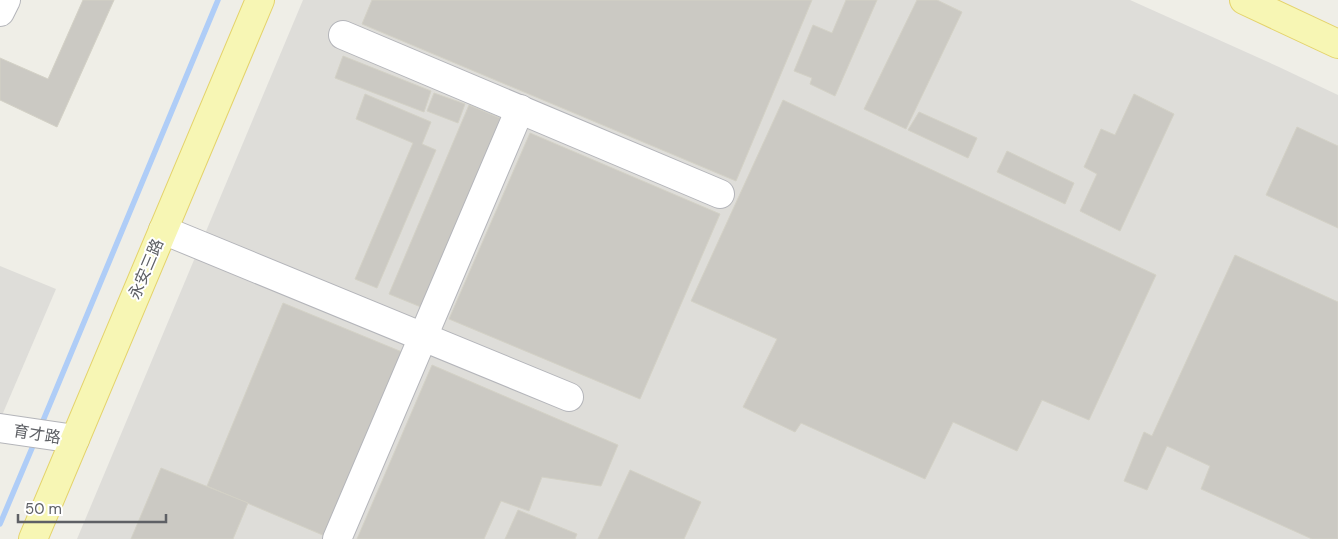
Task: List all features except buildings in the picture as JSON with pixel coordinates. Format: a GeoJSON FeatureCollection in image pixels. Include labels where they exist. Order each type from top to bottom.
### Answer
{"type":"FeatureCollection","features":[{"type":"Feature","properties":{"kind":"main road","name":"永安三路"},"geometry":{"type":"LineString","coordinates":[[33,539],[260,0]]}},
{"type":"Feature","properties":{"kind":"main road"},"geometry":{"type":"LineString","coordinates":[[1244,0],[1338,44]]}},
{"type":"Feature","properties":{"kind":"street"},"geometry":{"type":"LineString","coordinates":[[0,12],[6,0]]}},
{"type":"Feature","properties":{"kind":"street"},"geometry":{"type":"LineString","coordinates":[[343,34],[720,194]]}},
{"type":"Feature","properties":{"kind":"street"},"geometry":{"type":"LineString","coordinates":[[337,539],[520,110]]}},
{"type":"Feature","properties":{"kind":"street"},"geometry":{"type":"LineString","coordinates":[[163,230],[569,398]]}},
{"type":"Feature","properties":{"kind":"street","name":"育才路"},"geometry":{"type":"LineString","coordinates":[[0,428],[75,440]]}},
{"type":"Feature","properties":{"kind":"shaded area"},"geometry":{"type":"Polygon","coordinates":[[[303,0],[1130,0],[1338,95],[1338,539],[77,539],[303,0]]]}},
{"type":"Feature","properties":{"kind":"shaded area"},"geometry":{"type":"Polygon","coordinates":[[[0,266],[56,289],[0,420],[0,266]]]}},
{"type":"Feature","properties":{"kind":"waterway"},"geometry":{"type":"LineString","coordinates":[[40,428],[218,0]]}},
{"type":"Feature","properties":{"kind":"waterway"},"geometry":{"type":"LineString","coordinates":[[0,524],[35,441]]}}]}
